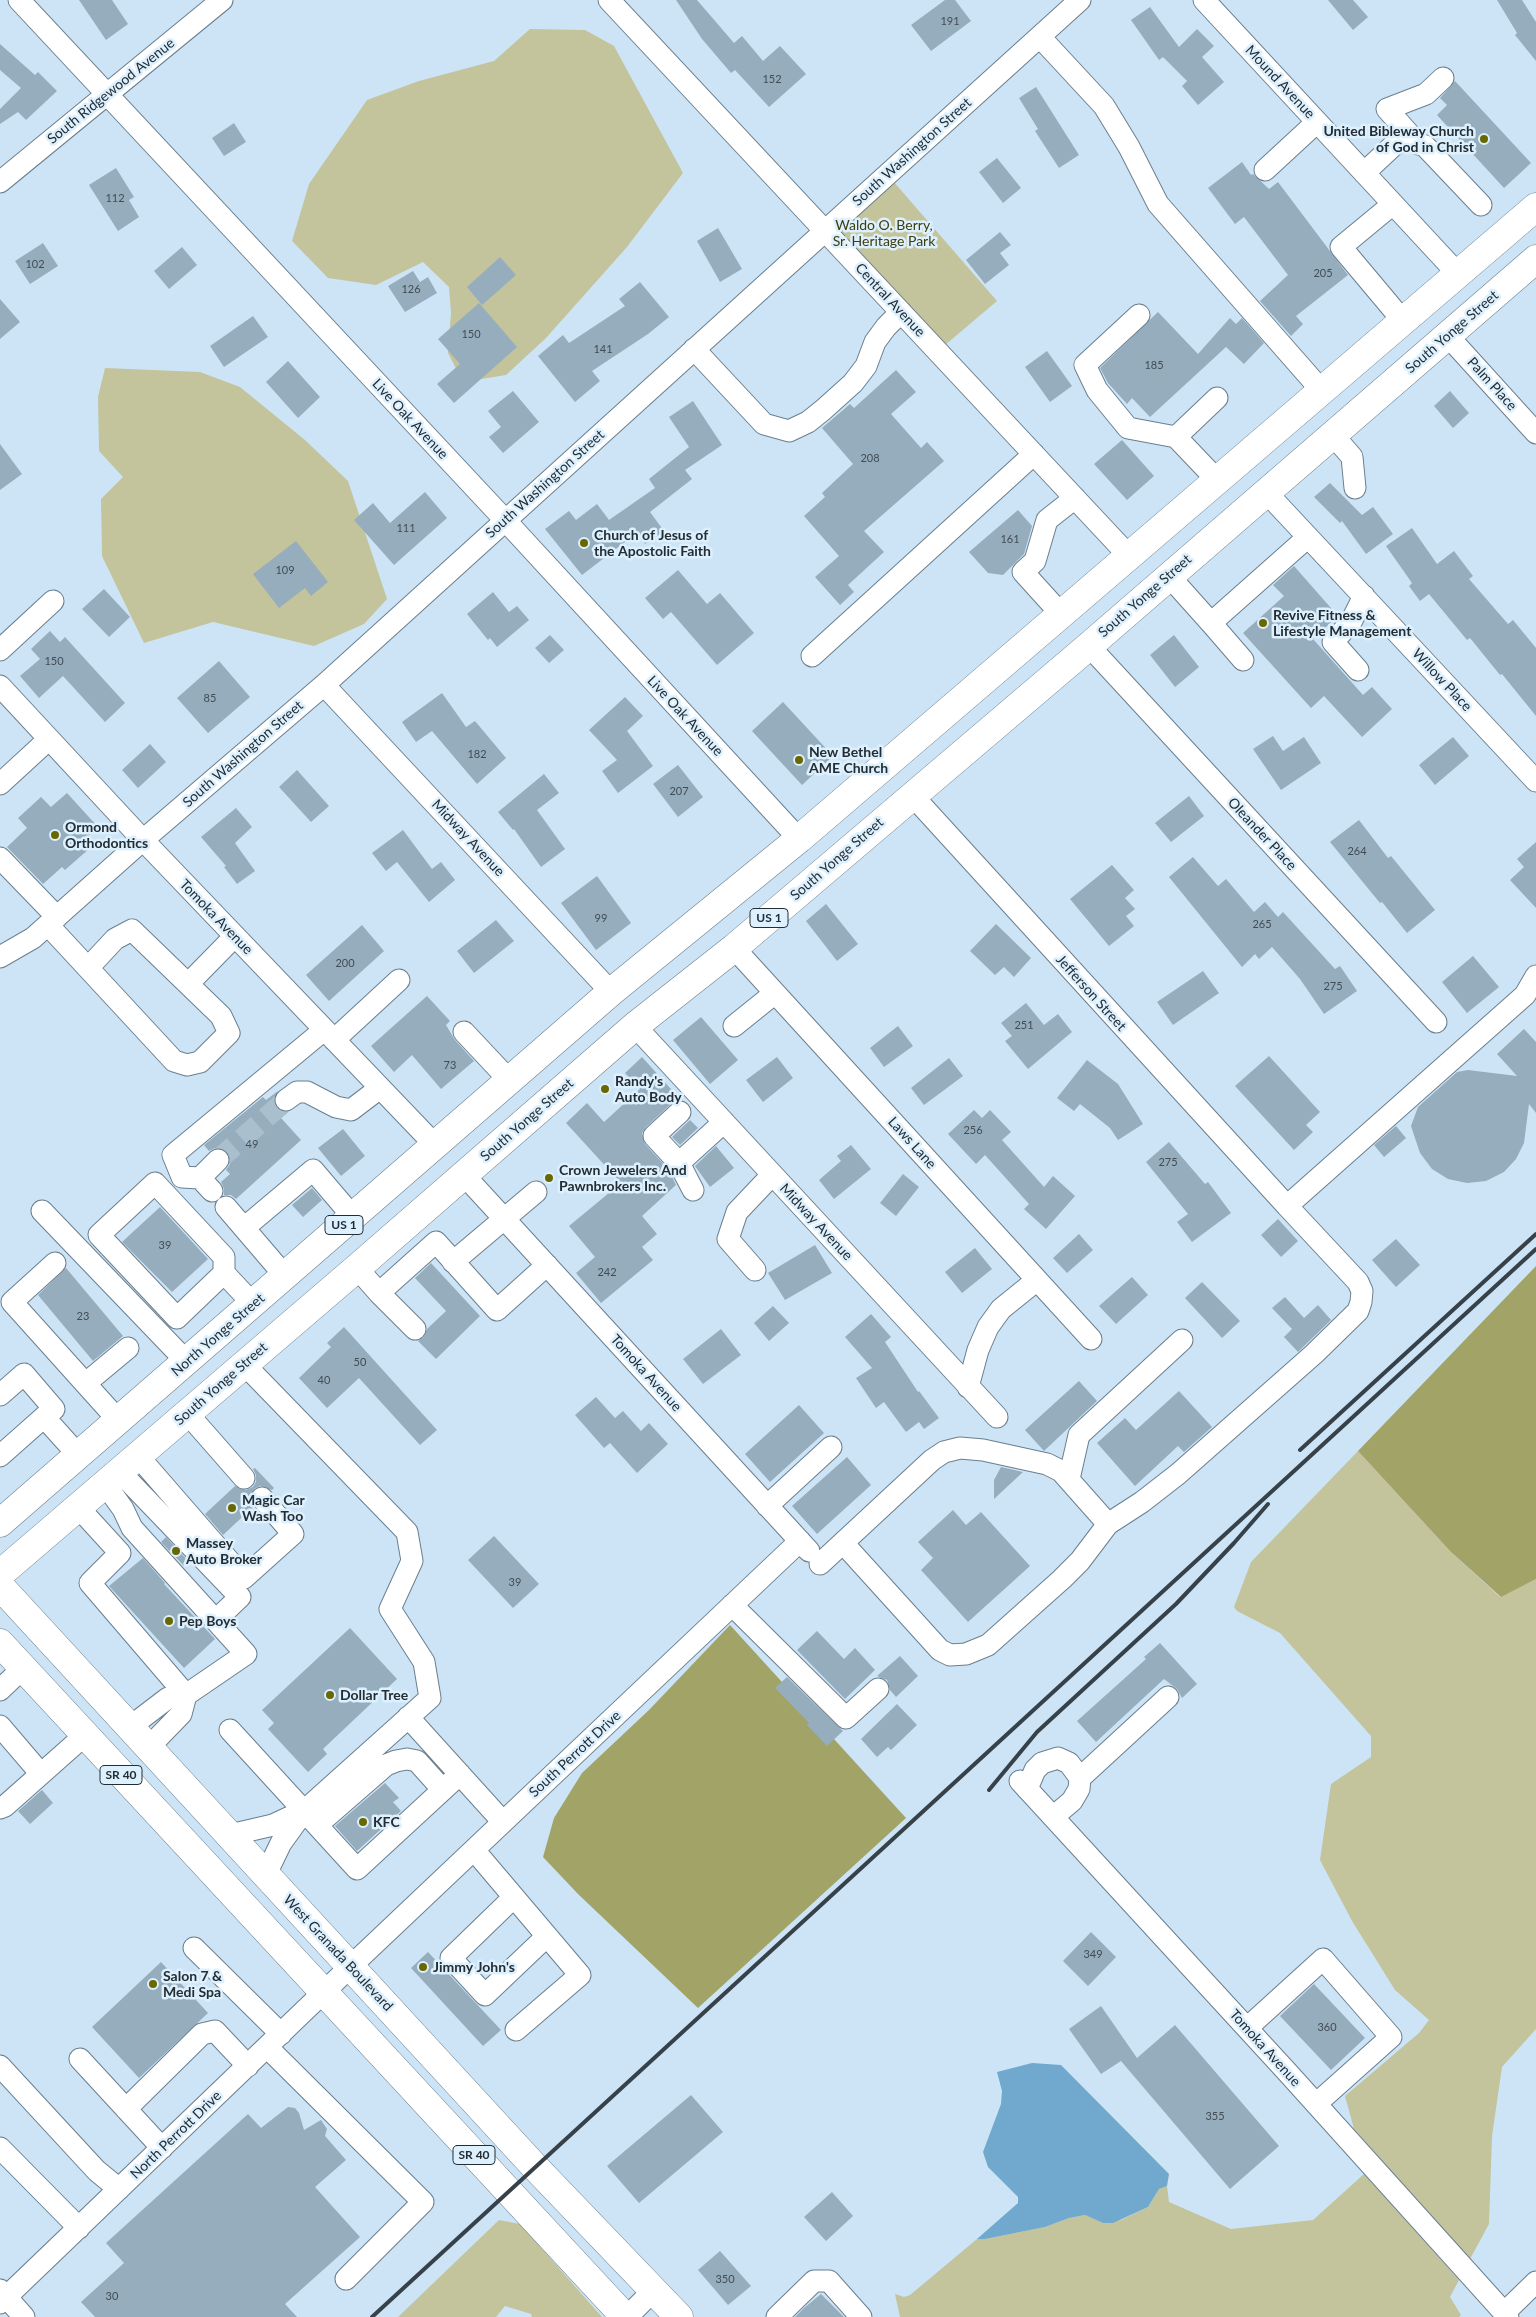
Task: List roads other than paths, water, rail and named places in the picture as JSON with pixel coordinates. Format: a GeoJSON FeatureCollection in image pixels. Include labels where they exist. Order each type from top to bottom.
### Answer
{"type":"FeatureCollection","features":[{"type":"Feature","properties":{"kind":"main road","name":"US 1"},"geometry":{"type":"LineString","coordinates":[[435,1145],[611,992],[799,839],[1536,207]]}},
{"type":"Feature","properties":{"kind":"main road","name":"South Yonge Street"},"geometry":{"type":"LineString","coordinates":[[0,1574],[357,1268],[635,1026],[734,948],[1096,640],[1536,259]]}},
{"type":"Feature","properties":{"kind":"main road"},"geometry":{"type":"LineString","coordinates":[[1096,640],[1125,591],[1129,574],[1129,556]]}},
{"type":"Feature","properties":{"kind":"main road"},"geometry":{"type":"LineString","coordinates":[[464,1175],[465,1153],[471,1138],[560,1053],[567,1032]]}},
{"type":"Feature","properties":{"kind":"main road","name":"North Yonge Street"},"geometry":{"type":"LineString","coordinates":[[0,1523],[435,1145]]}},
{"type":"Feature","properties":{"kind":"main road","name":"West Granada Boulevard"},"geometry":{"type":"LineString","coordinates":[[0,1586],[535,2167],[679,2317]]}},
{"type":"Feature","properties":{"kind":"main road","name":"SR 40"},"geometry":{"type":"LineString","coordinates":[[0,1643],[323,1993],[626,2317]]}},
{"type":"Feature","properties":{"kind":"street","name":"Live Oak Avenue"},"geometry":{"type":"LineString","coordinates":[[19,0],[505,520],[799,839]]}},
{"type":"Feature","properties":{"kind":"street","name":"South Ridgewood Avenue"},"geometry":{"type":"LineString","coordinates":[[0,182],[222,0]]}},
{"type":"Feature","properties":{"kind":"street","name":"Central Avenue"},"geometry":{"type":"LineString","coordinates":[[609,0],[1129,556]]}},
{"type":"Feature","properties":{"kind":"street","name":"South Washington Street"},"geometry":{"type":"LineString","coordinates":[[0,957],[33,938],[143,840],[324,685],[1080,0]]}},
{"type":"Feature","properties":{"kind":"street","name":"Mound Avenue"},"geometry":{"type":"LineString","coordinates":[[1204,0],[1458,274]]}},
{"type":"Feature","properties":{"kind":"street"},"geometry":{"type":"LineString","coordinates":[[1040,37],[1104,106],[1129,147],[1158,204],[1322,391]]}},
{"type":"Feature","properties":{"kind":"street"},"geometry":{"type":"LineString","coordinates":[[1418,144],[1387,109],[1426,94],[1443,78]]}},
{"type":"Feature","properties":{"kind":"street"},"geometry":{"type":"LineString","coordinates":[[1265,170],[1317,122]]}},
{"type":"Feature","properties":{"kind":"street"},"geometry":{"type":"LineString","coordinates":[[1364,173],[1395,144],[1408,140],[1425,146],[1481,205]]}},
{"type":"Feature","properties":{"kind":"street"},"geometry":{"type":"LineString","coordinates":[[1393,204],[1341,247],[1403,321]]}},
{"type":"Feature","properties":{"kind":"street"},"geometry":{"type":"LineString","coordinates":[[694,350],[764,424],[789,431],[808,422],[853,383],[866,366],[875,342],[886,327],[901,312]]}},
{"type":"Feature","properties":{"kind":"street"},"geometry":{"type":"LineString","coordinates":[[1139,315],[1085,365],[1097,390],[1128,428],[1176,437],[1217,480]]}},
{"type":"Feature","properties":{"kind":"street","name":"Palm Place"},"geometry":{"type":"LineString","coordinates":[[1447,336],[1536,433]]}},
{"type":"Feature","properties":{"kind":"street"},"geometry":{"type":"LineString","coordinates":[[1176,437],[1217,398]]}},
{"type":"Feature","properties":{"kind":"street"},"geometry":{"type":"LineString","coordinates":[[1332,434],[1352,456],[1355,488]]}},
{"type":"Feature","properties":{"kind":"street"},"geometry":{"type":"LineString","coordinates":[[812,656],[1034,454]]}},
{"type":"Feature","properties":{"kind":"street","name":"Willow Place"},"geometry":{"type":"LineString","coordinates":[[1265,492],[1536,781]]}},
{"type":"Feature","properties":{"kind":"street"},"geometry":{"type":"LineString","coordinates":[[1061,614],[1022,572],[1035,561],[1047,520],[1075,498]]}},
{"type":"Feature","properties":{"kind":"street"},"geometry":{"type":"LineString","coordinates":[[1211,623],[1308,537]]}},
{"type":"Feature","properties":{"kind":"street"},"geometry":{"type":"LineString","coordinates":[[1169,576],[1243,660]]}},
{"type":"Feature","properties":{"kind":"street"},"geometry":{"type":"LineString","coordinates":[[1358,670],[1333,642],[1351,622],[1364,596]]}},
{"type":"Feature","properties":{"kind":"street"},"geometry":{"type":"LineString","coordinates":[[0,650],[53,601]]}},
{"type":"Feature","properties":{"kind":"street","name":"Oleander Place"},"geometry":{"type":"LineString","coordinates":[[1096,640],[1436,1022]]}},
{"type":"Feature","properties":{"kind":"street","name":"Midway Avenue"},"geometry":{"type":"LineString","coordinates":[[324,685],[611,992]]}},
{"type":"Feature","properties":{"kind":"street","name":"Tomoka Avenue"},"geometry":{"type":"LineString","coordinates":[[0,686],[143,840],[435,1145]]}},
{"type":"Feature","properties":{"kind":"street"},"geometry":{"type":"LineString","coordinates":[[0,784],[49,739]]}},
{"type":"Feature","properties":{"kind":"street","name":"Jefferson Street"},"geometry":{"type":"LineString","coordinates":[[843,1543],[940,1650],[950,1654],[966,1654],[988,1645],[1080,1561],[1108,1524],[1142,1502],[1178,1474],[1314,1354],[1358,1311],[1361,1302],[1362,1291],[1358,1282],[1271,1191],[912,795]]}},
{"type":"Feature","properties":{"kind":"street"},"geometry":{"type":"LineString","coordinates":[[0,858],[53,921],[88,968],[174,1061],[187,1065],[200,1062],[229,1033],[221,1016],[132,930],[115,939],[88,968]]}},
{"type":"Feature","properties":{"kind":"street"},"geometry":{"type":"LineString","coordinates":[[188,984],[235,936]]}},
{"type":"Feature","properties":{"kind":"street","name":"Laws Lane"},"geometry":{"type":"LineString","coordinates":[[734,948],[1091,1339]]}},
{"type":"Feature","properties":{"kind":"street"},"geometry":{"type":"LineString","coordinates":[[1287,1206],[1525,995],[1536,976]]}},
{"type":"Feature","properties":{"kind":"street"},"geometry":{"type":"LineString","coordinates":[[218,1160],[206,1184],[182,1177],[173,1155],[399,980]]}},
{"type":"Feature","properties":{"kind":"street"},"geometry":{"type":"LineString","coordinates":[[734,1026],[775,993]]}},
{"type":"Feature","properties":{"kind":"street","name":"Midway Avenue"},"geometry":{"type":"LineString","coordinates":[[635,1026],[997,1417]]}},
{"type":"Feature","properties":{"kind":"street"},"geometry":{"type":"LineString","coordinates":[[464,1032],[510,1081]]}},
{"type":"Feature","properties":{"kind":"street"},"geometry":{"type":"LineString","coordinates":[[286,1100],[297,1092],[307,1092],[336,1107],[351,1110],[380,1088]]}},
{"type":"Feature","properties":{"kind":"street"},"geometry":{"type":"LineString","coordinates":[[680,1112],[654,1136],[679,1163],[692,1190]]}},
{"type":"Feature","properties":{"kind":"street"},"geometry":{"type":"LineString","coordinates":[[679,1163],[724,1122]]}},
{"type":"Feature","properties":{"kind":"street"},"geometry":{"type":"LineString","coordinates":[[244,1228],[313,1170],[353,1217]]}},
{"type":"Feature","properties":{"kind":"street","name":"Tomoka Avenue"},"geometry":{"type":"LineString","coordinates":[[464,1175],[823,1568],[843,1543]]}},
{"type":"Feature","properties":{"kind":"street"},"geometry":{"type":"LineString","coordinates":[[755,1270],[728,1239],[737,1212],[772,1175]]}},
{"type":"Feature","properties":{"kind":"street"},"geometry":{"type":"LineString","coordinates":[[224,1274],[177,1318],[99,1234],[155,1183],[224,1257],[224,1274],[253,1304]]}},
{"type":"Feature","properties":{"kind":"street"},"geometry":{"type":"LineString","coordinates":[[453,1262],[536,1192]]}},
{"type":"Feature","properties":{"kind":"street"},"geometry":{"type":"LineString","coordinates":[[226,1208],[286,1276]]}},
{"type":"Feature","properties":{"kind":"street"},"geometry":{"type":"LineString","coordinates":[[42,1211],[187,1362]]}},
{"type":"Feature","properties":{"kind":"street"},"geometry":{"type":"LineString","coordinates":[[416,1217],[496,1310],[547,1265]]}},
{"type":"Feature","properties":{"kind":"street"},"geometry":{"type":"LineString","coordinates":[[379,1293],[436,1242]]}},
{"type":"Feature","properties":{"kind":"street"},"geometry":{"type":"LineString","coordinates":[[55,1263],[12,1302],[119,1420]]}},
{"type":"Feature","properties":{"kind":"street"},"geometry":{"type":"LineString","coordinates":[[357,1268],[415,1329]]}},
{"type":"Feature","properties":{"kind":"street"},"geometry":{"type":"LineString","coordinates":[[116,1288],[134,1272]]}},
{"type":"Feature","properties":{"kind":"street"},"geometry":{"type":"LineString","coordinates":[[968,1386],[974,1372],[978,1350],[988,1327],[1001,1309],[1037,1280]]}},
{"type":"Feature","properties":{"kind":"street"},"geometry":{"type":"LineString","coordinates":[[1068,1479],[1079,1435],[1182,1340]]}},
{"type":"Feature","properties":{"kind":"street"},"geometry":{"type":"LineString","coordinates":[[86,1384],[128,1348]]}},
{"type":"Feature","properties":{"kind":"street"},"geometry":{"type":"LineString","coordinates":[[244,1364],[407,1532],[412,1562],[390,1609],[424,1662],[430,1698],[408,1717],[310,1818],[281,1843],[266,1874]]}},
{"type":"Feature","properties":{"kind":"street"},"geometry":{"type":"LineString","coordinates":[[0,1456],[54,1409],[24,1374],[3,1386]]}},
{"type":"Feature","properties":{"kind":"street"},"geometry":{"type":"LineString","coordinates":[[187,1413],[244,1478]]}},
{"type":"Feature","properties":{"kind":"street"},"geometry":{"type":"LineString","coordinates":[[44,1417],[79,1456]]}},
{"type":"Feature","properties":{"kind":"street"},"geometry":{"type":"LineString","coordinates":[[767,1506],[831,1448]]}},
{"type":"Feature","properties":{"kind":"street"},"geometry":{"type":"LineString","coordinates":[[843,1543],[932,1460],[944,1452],[960,1448],[983,1450],[1047,1464],[1061,1471],[1108,1524]]}},
{"type":"Feature","properties":{"kind":"street"},"geometry":{"type":"LineString","coordinates":[[121,1470],[244,1578],[293,1534],[262,1498]]}},
{"type":"Feature","properties":{"kind":"street"},"geometry":{"type":"LineString","coordinates":[[121,1470],[123,1509],[132,1528],[246,1654],[186,1695],[168,1698],[130,1727]]}},
{"type":"Feature","properties":{"kind":"street"},"geometry":{"type":"LineString","coordinates":[[121,1470],[240,1597],[216,1620]]}},
{"type":"Feature","properties":{"kind":"street"},"geometry":{"type":"LineString","coordinates":[[78,1507],[120,1553],[90,1582],[186,1695]]}},
{"type":"Feature","properties":{"kind":"street","name":"South Perrott Drive"},"geometry":{"type":"LineString","coordinates":[[351,1966],[800,1541]]}},
{"type":"Feature","properties":{"kind":"street"},"geometry":{"type":"LineString","coordinates":[[732,1605],[846,1718],[878,1689]]}},
{"type":"Feature","properties":{"kind":"street"},"geometry":{"type":"LineString","coordinates":[[0,1690],[23,1668]]}},
{"type":"Feature","properties":{"kind":"street"},"geometry":{"type":"LineString","coordinates":[[149,1747],[180,1714],[186,1695]]}},
{"type":"Feature","properties":{"kind":"street"},"geometry":{"type":"LineString","coordinates":[[1053,1817],[1072,1801],[1079,1788],[1080,1778],[1168,1697]]}},
{"type":"Feature","properties":{"kind":"street"},"geometry":{"type":"LineString","coordinates":[[408,1717],[503,1822]]}},
{"type":"Feature","properties":{"kind":"street"},"geometry":{"type":"LineString","coordinates":[[0,1726],[41,1774]]}},
{"type":"Feature","properties":{"kind":"street"},"geometry":{"type":"LineString","coordinates":[[230,1730],[357,1869],[460,1774]]}},
{"type":"Feature","properties":{"kind":"street"},"geometry":{"type":"LineString","coordinates":[[0,1808],[5,1806],[85,1735]]}},
{"type":"Feature","properties":{"kind":"street","name":"Tomoka Avenue"},"geometry":{"type":"LineString","coordinates":[[1080,1778],[1069,1763],[1058,1758],[1042,1763],[1023,1785],[1316,2104],[1506,2315]]}},
{"type":"Feature","properties":{"kind":"street"},"geometry":{"type":"LineString","coordinates":[[230,1835],[310,1818],[396,1760],[407,1759],[417,1762],[443,1790]]}},
{"type":"Feature","properties":{"kind":"street"},"geometry":{"type":"LineString","coordinates":[[474,1850],[580,1975],[516,2030]]}},
{"type":"Feature","properties":{"kind":"street"},"geometry":{"type":"LineString","coordinates":[[514,1897],[450,1958],[485,1995],[548,1936]]}},
{"type":"Feature","properties":{"kind":"street"},"geometry":{"type":"LineString","coordinates":[[194,1948],[274,2040],[423,2202],[346,2279]]}},
{"type":"Feature","properties":{"kind":"street"},"geometry":{"type":"LineString","coordinates":[[1246,2028],[1323,1960],[1391,2036],[1316,2104]]}},
{"type":"Feature","properties":{"kind":"street","name":"North Perrott Drive"},"geometry":{"type":"LineString","coordinates":[[2,2297],[79,2228],[351,1966]]}},
{"type":"Feature","properties":{"kind":"street"},"geometry":{"type":"LineString","coordinates":[[126,2109],[202,2034],[216,2031],[248,2066]]}},
{"type":"Feature","properties":{"kind":"street"},"geometry":{"type":"LineString","coordinates":[[80,2059],[162,2148]]}},
{"type":"Feature","properties":{"kind":"street"},"geometry":{"type":"LineString","coordinates":[[0,2066],[97,2171],[119,2189]]}},
{"type":"Feature","properties":{"kind":"street"},"geometry":{"type":"LineString","coordinates":[[0,2148],[79,2228]]}},
{"type":"Feature","properties":{"kind":"street"},"geometry":{"type":"LineString","coordinates":[[777,2317],[814,2281],[829,2281],[861,2317]]}},
{"type":"Feature","properties":{"kind":"street"},"geometry":{"type":"LineString","coordinates":[[1506,2315],[1536,2283]]}},
{"type":"Feature","properties":{"kind":"street"},"geometry":{"type":"LineString","coordinates":[[626,2317],[654,2290]]}},
{"type":"Feature","properties":{"kind":"street"},"geometry":{"type":"LineString","coordinates":[[2,2297],[24,2317]]}},
{"type":"Feature","properties":{"kind":"water"},"geometry":{"type":"Polygon","coordinates":[[[1032,2063],[1061,2065],[1169,2174],[1167,2186],[1159,2189],[1148,2207],[1113,2223],[1103,2223],[1085,2215],[1069,2218],[1045,2227],[977,2239],[1018,2203],[1018,2197],[988,2167],[983,2152],[1001,2104],[1002,2091],[997,2072],[1032,2063]]]}},
{"type":"Feature","properties":{"kind":"tunnel"},"geometry":{"type":"LineString","coordinates":[[218,1160],[286,1100]]}},
{"type":"Feature","properties":{"kind":"railway"},"geometry":{"type":"LineString","coordinates":[[1300,1450],[1536,1234]]}},
{"type":"Feature","properties":{"kind":"railway"},"geometry":{"type":"LineString","coordinates":[[372,2317],[1536,1249]]}},
{"type":"Feature","properties":{"kind":"railway"},"geometry":{"type":"LineString","coordinates":[[989,1790],[1037,1732],[1176,1604],[1268,1504]]}},
{"type":"Feature","properties":{"kind":"place","name":"United Bibleway Church of God in Christ"},"geometry":{"type":"Point","coordinates":[1484,139]}},
{"type":"Feature","properties":{"kind":"place","name":"Church of Jesus of the Apostolic Faith"},"geometry":{"type":"Point","coordinates":[584,543]}},
{"type":"Feature","properties":{"kind":"place","name":"Revive Fitness & Lifestyle Management"},"geometry":{"type":"Point","coordinates":[1263,623]}},
{"type":"Feature","properties":{"kind":"place","name":"New Bethel AME Church"},"geometry":{"type":"Point","coordinates":[799,760]}},
{"type":"Feature","properties":{"kind":"place","name":"Ormond Orthodontics"},"geometry":{"type":"Point","coordinates":[55,835]}},
{"type":"Feature","properties":{"kind":"place","name":"Randy's Auto Body"},"geometry":{"type":"Point","coordinates":[605,1089]}},
{"type":"Feature","properties":{"kind":"place","name":"Crown Jewelers And Pawnbrokers Inc."},"geometry":{"type":"Point","coordinates":[549,1178]}},
{"type":"Feature","properties":{"kind":"place","name":"Magic Car Wash Too"},"geometry":{"type":"Point","coordinates":[232,1508]}},
{"type":"Feature","properties":{"kind":"place","name":"Massey Auto Broker"},"geometry":{"type":"Point","coordinates":[176,1551]}},
{"type":"Feature","properties":{"kind":"place","name":"Pep Boys"},"geometry":{"type":"Point","coordinates":[169,1621]}},
{"type":"Feature","properties":{"kind":"place","name":"Dollar Tree"},"geometry":{"type":"Point","coordinates":[330,1695]}},
{"type":"Feature","properties":{"kind":"place","name":"KFC"},"geometry":{"type":"Point","coordinates":[363,1822]}},
{"type":"Feature","properties":{"kind":"place","name":"Jimmy John's"},"geometry":{"type":"Point","coordinates":[423,1967]}},
{"type":"Feature","properties":{"kind":"place","name":"Salon 7 & Medi Spa"},"geometry":{"type":"Point","coordinates":[153,1984]}},
{"type":"Feature","properties":{"kind":"park label","name":"Waldo O. Berry, Sr. Heritage Park"},"geometry":{"type":"Point","coordinates":[884,234]}}]}
